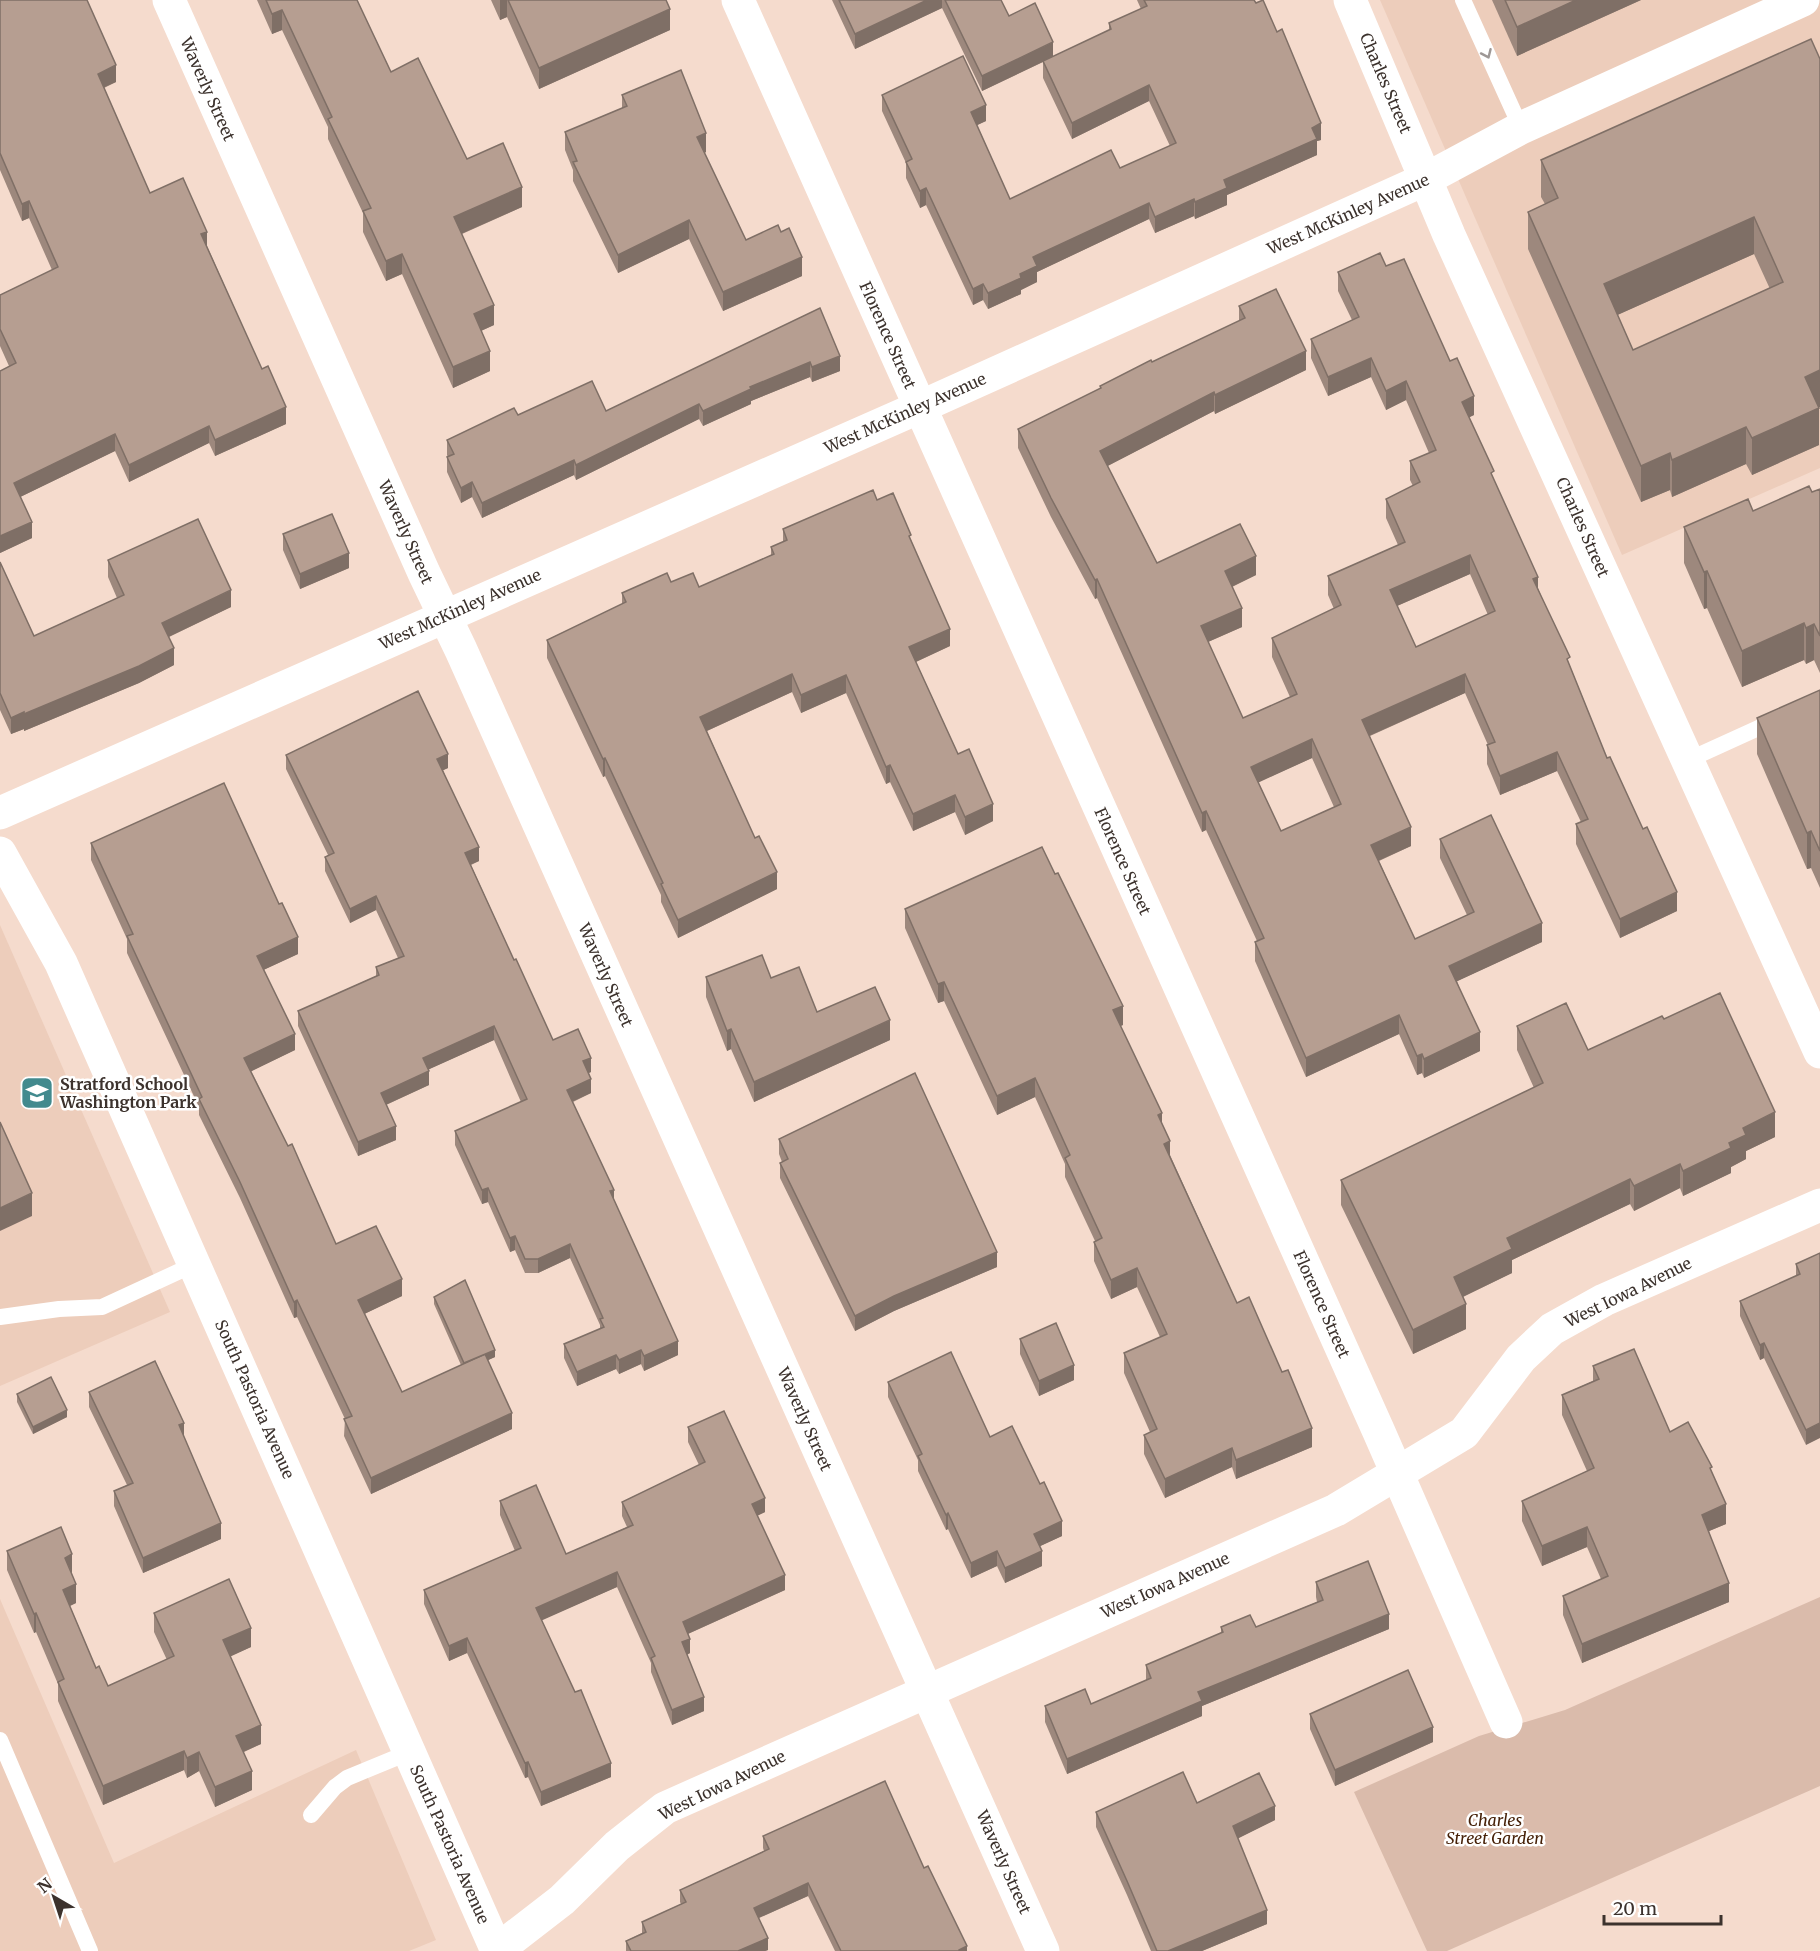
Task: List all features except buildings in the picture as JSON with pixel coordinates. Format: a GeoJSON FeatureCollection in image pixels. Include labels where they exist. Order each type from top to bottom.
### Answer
{"type":"FeatureCollection","features":[{"type":"Feature","properties":{"kind":"street","name":"Waverly Street"},"geometry":{"type":"LineString","coordinates":[[169,0],[1043,1951]]}},
{"type":"Feature","properties":{"kind":"street","name":"Florence Street"},"geometry":{"type":"LineString","coordinates":[[738,0],[1506,1722]]}},
{"type":"Feature","properties":{"kind":"street","name":"Charles Street"},"geometry":{"type":"LineString","coordinates":[[1350,0],[1449,235],[1820,1052]]}},
{"type":"Feature","properties":{"kind":"street","name":"West McKinley Avenue"},"geometry":{"type":"LineString","coordinates":[[0,813],[920,406],[1426,179],[1521,128],[1803,0]]}},
{"type":"Feature","properties":{"kind":"street","name":"South Pastoria Avenue"},"geometry":{"type":"LineString","coordinates":[[0,853],[61,963],[497,1951]]}},
{"type":"Feature","properties":{"kind":"street","name":"West Iowa Avenue"},"geometry":{"type":"LineString","coordinates":[[497,1951],[562,1900],[617,1846],[665,1808],[1336,1509],[1464,1433],[1521,1358],[1552,1329],[1604,1300],[1820,1205]]}},
{"type":"Feature","properties":{"kind":"lane"},"geometry":{"type":"LineString","coordinates":[[1463,0],[1521,128]]}},
{"type":"Feature","properties":{"kind":"lane"},"geometry":{"type":"LineString","coordinates":[[1688,760],[1793,712]]}},
{"type":"Feature","properties":{"kind":"lane"},"geometry":{"type":"LineString","coordinates":[[0,1317],[102,1307],[195,1264]]}},
{"type":"Feature","properties":{"kind":"lane"},"geometry":{"type":"LineString","coordinates":[[0,1740],[90,1951]]}},
{"type":"Feature","properties":{"kind":"lane"},"geometry":{"type":"LineString","coordinates":[[311,1815],[335,1787],[347,1778],[410,1752]]}},
{"type":"Feature","properties":{"kind":"shaded area"},"geometry":{"type":"Polygon","coordinates":[[[1380,0],[1820,0],[1820,468],[1622,555],[1380,0]]]}},
{"type":"Feature","properties":{"kind":"shaded area","name":"Stratford School Washington Park"},"geometry":{"type":"Polygon","coordinates":[[[0,925],[170,1312],[0,1386],[0,925]]]}},
{"type":"Feature","properties":{"kind":"shaded area"},"geometry":{"type":"Polygon","coordinates":[[[0,1599],[114,1863],[356,1750],[436,1940],[409,1951],[0,1951],[0,1599]]]}},
{"type":"Feature","properties":{"kind":"green space","name":"Charles Street Garden"},"geometry":{"type":"Polygon","coordinates":[[[1820,1597],[1820,1786],[1447,1951],[1427,1951],[1354,1792],[1479,1736],[1565,1710],[1820,1597]]]}},
{"type":"Feature","properties":{"kind":"place","name":"Stratford School Washington Park"},"geometry":{"type":"Point","coordinates":[37,1093]}}]}
